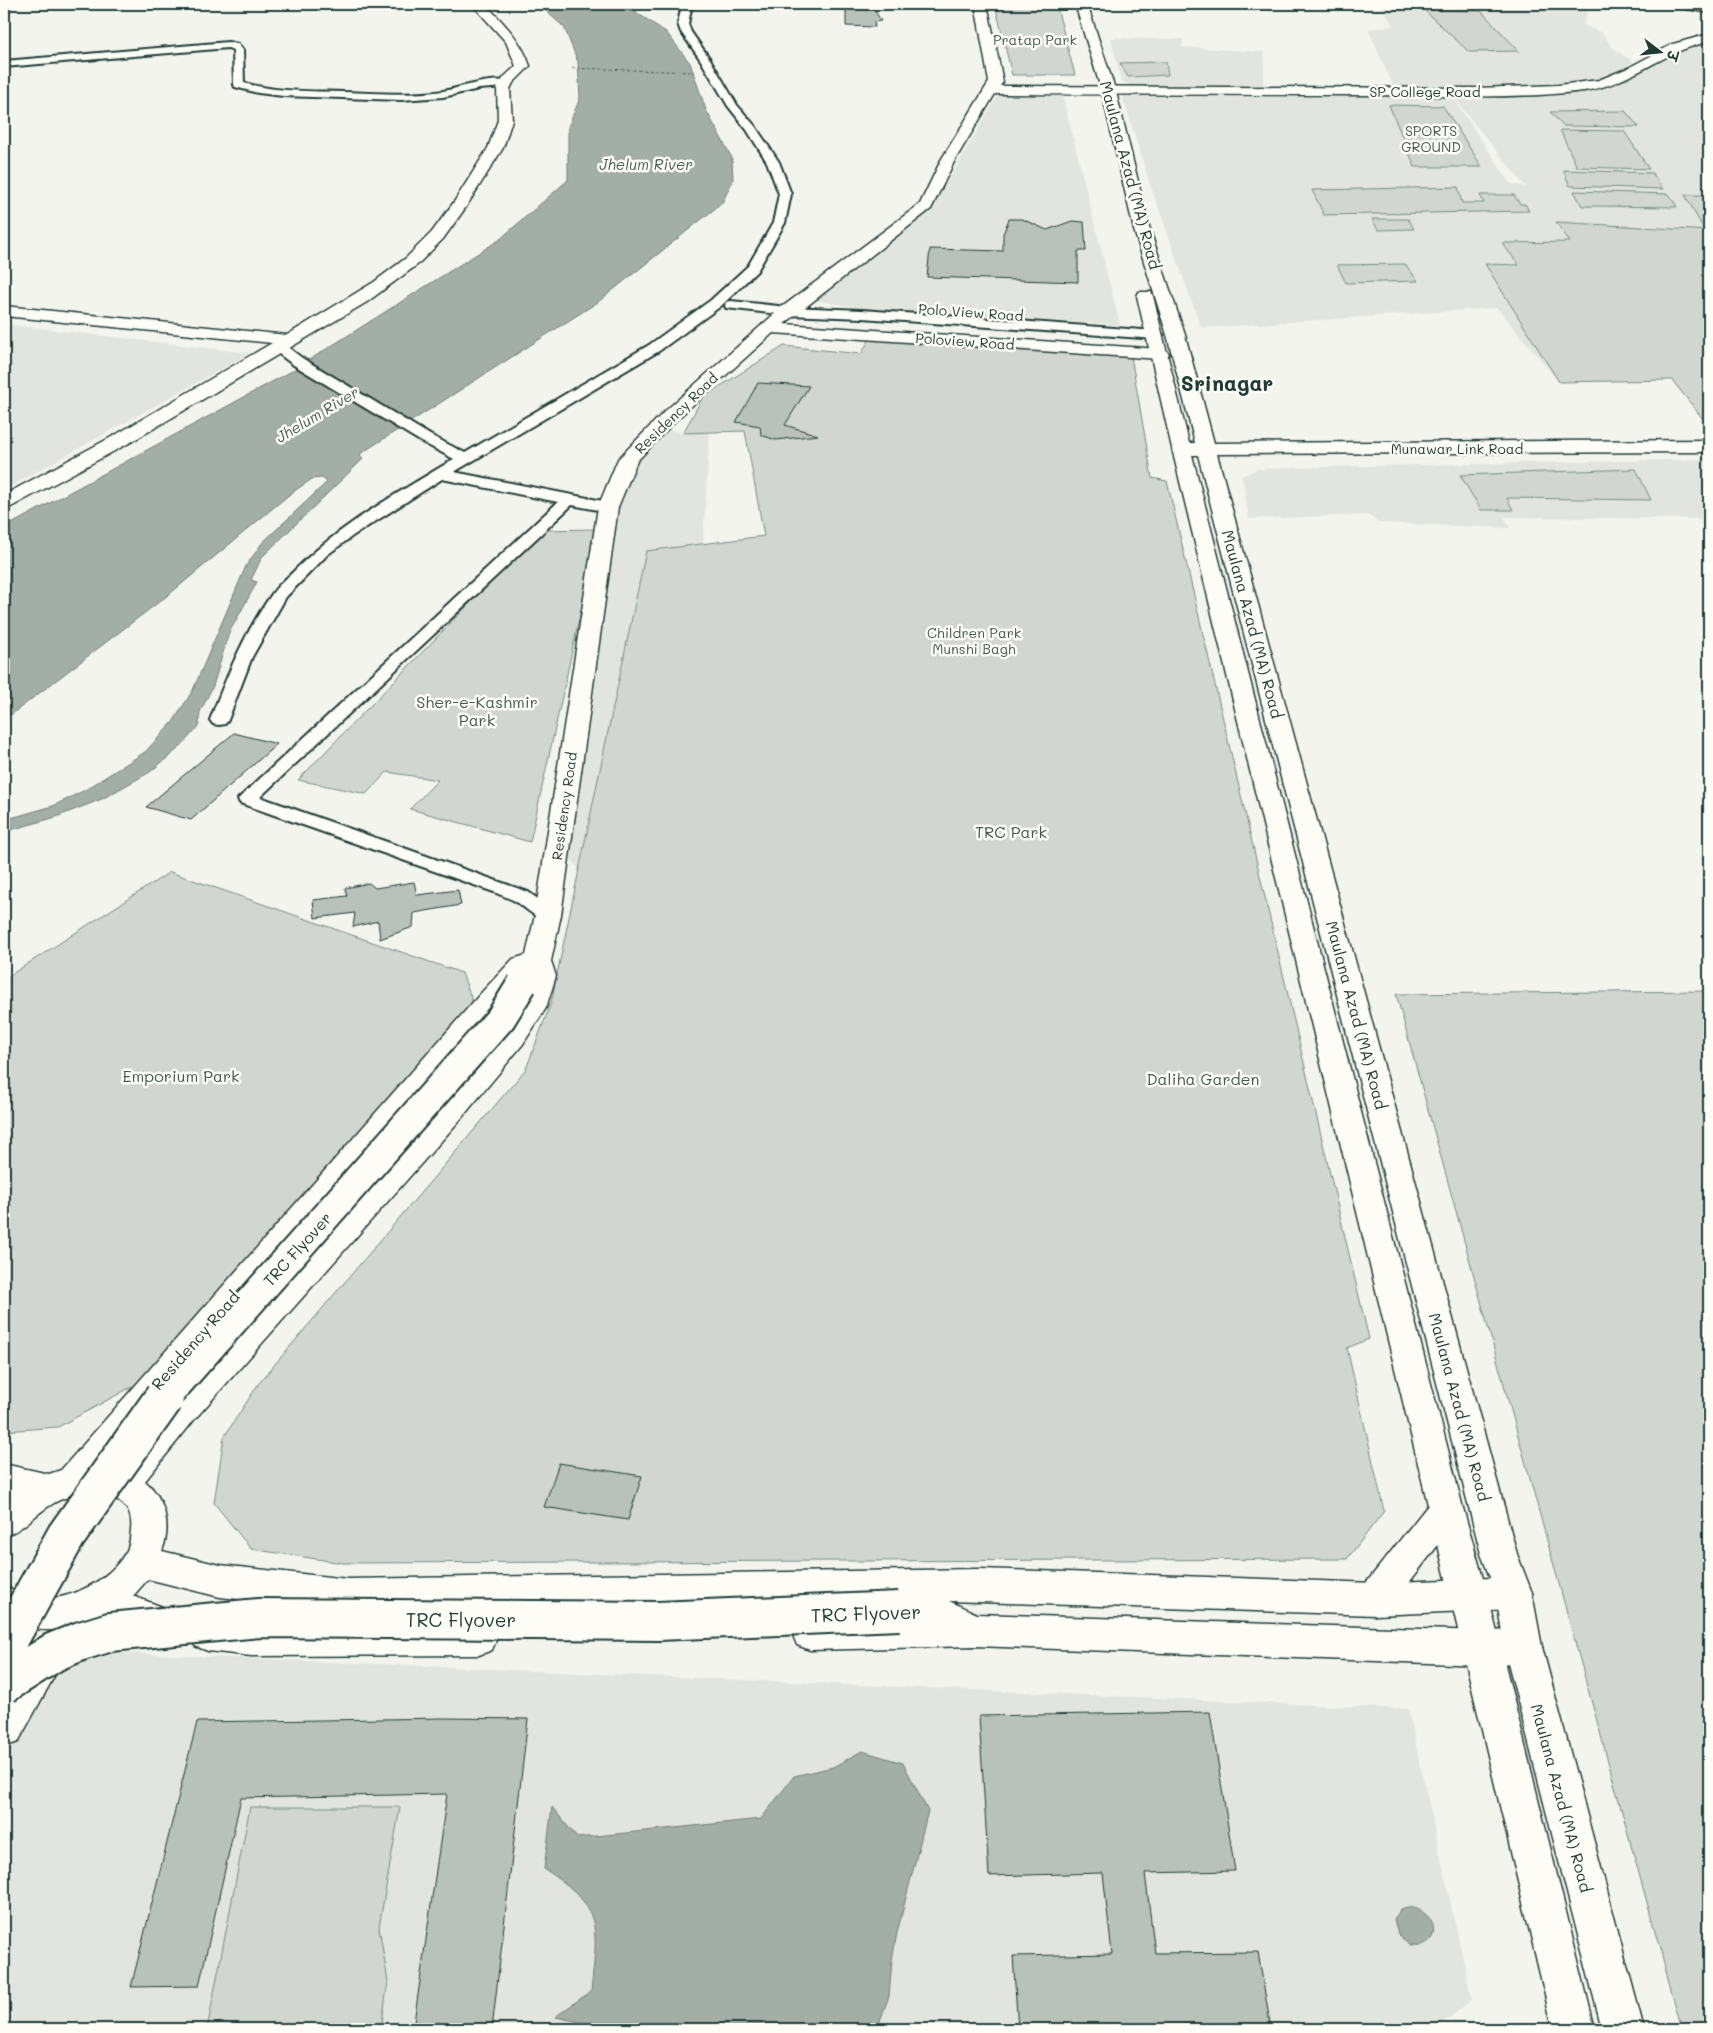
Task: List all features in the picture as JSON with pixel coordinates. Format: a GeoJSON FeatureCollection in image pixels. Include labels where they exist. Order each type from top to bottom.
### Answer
{"type":"FeatureCollection","features":[{"type":"Feature","properties":{"kind":"main road"},"geometry":{"type":"LineString","coordinates":[[4,502],[124,438],[390,281],[413,263],[433,242],[454,215],[498,142],[505,120],[503,90],[505,84],[523,66],[519,53],[496,22],[478,4]]}},
{"type":"Feature","properties":{"kind":"main road"},"geometry":{"type":"LineString","coordinates":[[981,4],[994,86]]}},
{"type":"Feature","properties":{"kind":"main road"},"geometry":{"type":"LineString","coordinates":[[1681,4],[1709,9]]}},
{"type":"Feature","properties":{"kind":"main road","name":"Maulana Azad (MA) Road"},"geometry":{"type":"LineString","coordinates":[[1071,7],[1108,90],[1142,230],[1176,335],[1194,453],[1446,1508],[1470,1596],[1574,2029]]}},
{"type":"Feature","properties":{"kind":"main road","name":"SP College Road"},"geometry":{"type":"LineString","coordinates":[[994,86],[1129,92],[1497,91],[1587,87],[1613,81],[1688,41],[1709,38]]}},
{"type":"Feature","properties":{"kind":"main road","name":"Residency Road"},"geometry":{"type":"LineString","coordinates":[[530,973],[548,914],[608,507],[628,459],[670,416],[780,318],[926,206],[948,160],[994,86]]}},
{"type":"Feature","properties":{"kind":"main road","name":"Maulana Azad (MA) Road"},"geometry":{"type":"LineString","coordinates":[[1112,172],[1158,343],[1194,453],[1251,613],[1496,1544],[1514,1593],[1523,1647],[1623,2029]]}},
{"type":"Feature","properties":{"kind":"main road"},"geometry":{"type":"LineString","coordinates":[[4,311],[285,344]]}},
{"type":"Feature","properties":{"kind":"main road","name":"Poloview Road"},"geometry":{"type":"LineString","coordinates":[[780,318],[1158,343]]}},
{"type":"Feature","properties":{"kind":"main road"},"geometry":{"type":"LineString","coordinates":[[4,322],[196,334]]}},
{"type":"Feature","properties":{"kind":"main road","name":"Munawar Link Road"},"geometry":{"type":"LineString","coordinates":[[1194,453],[1709,446]]}},
{"type":"Feature","properties":{"kind":"main road","name":"Munawar Link Road"},"geometry":{"type":"LineString","coordinates":[[1194,453],[1709,454]]}},
{"type":"Feature","properties":{"kind":"main road","name":"Residency Road"},"geometry":{"type":"LineString","coordinates":[[60,1484],[522,965],[530,973],[543,976],[532,1008],[513,1037],[449,1114],[182,1410],[123,1484]]}},
{"type":"Feature","properties":{"kind":"main road","name":"TRC Flyover"},"geometry":{"type":"LineString","coordinates":[[4,1648],[66,1536],[171,1389],[501,1018],[530,973]]}},
{"type":"Feature","properties":{"kind":"main road"},"geometry":{"type":"LineString","coordinates":[[4,1478],[60,1484],[100,1478],[123,1484],[140,1497],[149,1516],[150,1538],[140,1561],[123,1583],[86,1605],[46,1615],[21,1611],[4,1602]]}},
{"type":"Feature","properties":{"kind":"main road"},"geometry":{"type":"LineString","coordinates":[[4,1521],[24,1502],[60,1484]]}},
{"type":"Feature","properties":{"kind":"main road"},"geometry":{"type":"LineString","coordinates":[[1375,1599],[1446,1508]]}},
{"type":"Feature","properties":{"kind":"main road"},"geometry":{"type":"LineString","coordinates":[[140,1561],[220,1581],[348,1595],[971,1586],[1375,1599],[1514,1593]]}},
{"type":"Feature","properties":{"kind":"main road","name":"TRC Flyover"},"geometry":{"type":"LineString","coordinates":[[915,1611],[971,1586]]}},
{"type":"Feature","properties":{"kind":"main road"},"geometry":{"type":"LineString","coordinates":[[86,1605],[178,1630],[251,1639],[975,1630],[1482,1648],[1523,1647]]}},
{"type":"Feature","properties":{"kind":"main road"},"geometry":{"type":"LineString","coordinates":[[4,1729],[86,1605]]}},
{"type":"Feature","properties":{"kind":"main road","name":"TRC Flyover"},"geometry":{"type":"LineString","coordinates":[[4,1684],[52,1652],[86,1638],[110,1632],[259,1618],[658,1621],[915,1611],[975,1630]]}},
{"type":"Feature","properties":{"kind":"street"},"geometry":{"type":"LineString","coordinates":[[219,720],[243,657],[278,595],[321,552],[348,532],[440,474],[654,348],[723,304],[753,268],[779,223],[785,194],[774,162],[751,128],[733,106],[682,24],[687,4]]}},
{"type":"Feature","properties":{"kind":"street"},"geometry":{"type":"LineString","coordinates":[[1544,4],[1578,4]]}},
{"type":"Feature","properties":{"kind":"street"},"geometry":{"type":"LineString","coordinates":[[4,64],[228,44],[235,46],[238,50],[239,85],[268,92],[366,96],[428,96],[479,86],[505,84]]}},
{"type":"Feature","properties":{"kind":"street"},"geometry":{"type":"LineString","coordinates":[[723,304],[780,318],[1158,343]]}},
{"type":"Feature","properties":{"kind":"street"},"geometry":{"type":"LineString","coordinates":[[285,344],[296,361],[424,438],[465,459]]}},
{"type":"Feature","properties":{"kind":"street"},"geometry":{"type":"LineString","coordinates":[[440,474],[608,507]]}},
{"type":"Feature","properties":{"kind":"street"},"geometry":{"type":"LineString","coordinates":[[548,914],[521,896],[502,888],[247,799],[569,500]]}},
{"type":"Feature","properties":{"kind":"shaded area"},"geometry":{"type":"Polygon","coordinates":[[[1381,4],[1579,6],[1588,10],[1584,25],[1602,33],[1614,49],[1634,62],[1601,79],[1571,83],[1394,88],[1368,29],[1393,26],[1381,4]]]}},
{"type":"Feature","properties":{"kind":"shaded area"},"geometry":{"type":"Polygon","coordinates":[[[1111,38],[1183,39],[1182,47],[1265,52],[1263,87],[1135,87],[1121,81],[1111,38]]]}},
{"type":"Feature","properties":{"kind":"shaded area"},"geometry":{"type":"Polygon","coordinates":[[[1698,44],[1709,47],[1709,419],[1703,419],[1655,355],[1672,380],[1559,382],[1497,308],[1201,328],[1150,184],[1122,95],[1574,91],[1597,89],[1698,44]],[[1456,101],[1511,184],[1526,187],[1456,101]]]}},
{"type":"Feature","properties":{"kind":"shaded area"},"geometry":{"type":"Polygon","coordinates":[[[999,93],[1062,93],[1120,325],[885,312],[812,300],[933,207],[999,93]]]}},
{"type":"Feature","properties":{"kind":"shaded area"},"geometry":{"type":"Polygon","coordinates":[[[4,324],[250,353],[4,490],[4,324]]]}},
{"type":"Feature","properties":{"kind":"shaded area"},"geometry":{"type":"Polygon","coordinates":[[[664,429],[683,433],[710,432],[703,544],[646,551],[579,869],[564,851],[615,508],[634,461],[664,429]]]}},
{"type":"Feature","properties":{"kind":"shaded area"},"geometry":{"type":"Polygon","coordinates":[[[1709,459],[1709,519],[1504,517],[1510,528],[1378,523],[1368,515],[1249,519],[1242,476],[1257,469],[1709,459]]]}},
{"type":"Feature","properties":{"kind":"shaded area"},"geometry":{"type":"Polygon","coordinates":[[[57,1650],[1408,1709],[1472,2000],[1435,2029],[4,2029],[4,1682],[57,1650]]]}},
{"type":"Feature","properties":{"kind":"green space","name":"Pratap Park"},"geometry":{"type":"Polygon","coordinates":[[[995,4],[1056,4],[1075,75],[1012,75],[995,4]]]}},
{"type":"Feature","properties":{"kind":"green space"},"geometry":{"type":"Polygon","coordinates":[[[1424,10],[1481,11],[1519,51],[1469,52],[1424,10]]]}},
{"type":"Feature","properties":{"kind":"green space"},"geometry":{"type":"Polygon","coordinates":[[[1166,62],[1168,75],[1128,77],[1120,63],[1166,62]]]}},
{"type":"Feature","properties":{"kind":"green space","name":"SPORTS GROUND"},"geometry":{"type":"Polygon","coordinates":[[[1389,105],[1443,106],[1482,167],[1415,167],[1389,105]]]}},
{"type":"Feature","properties":{"kind":"green space"},"geometry":{"type":"Polygon","coordinates":[[[1625,111],[1639,127],[1563,126],[1550,112],[1625,111]]]}},
{"type":"Feature","properties":{"kind":"green space"},"geometry":{"type":"Polygon","coordinates":[[[1560,130],[1624,131],[1649,169],[1577,167],[1560,130]]]}},
{"type":"Feature","properties":{"kind":"green space"},"geometry":{"type":"Polygon","coordinates":[[[1563,170],[1652,173],[1663,189],[1570,186],[1563,170]]]}},
{"type":"Feature","properties":{"kind":"green space"},"geometry":{"type":"Polygon","coordinates":[[[1458,187],[1462,203],[1484,203],[1480,195],[1514,195],[1520,204],[1525,204],[1529,211],[1324,215],[1312,190],[1458,187]]]}},
{"type":"Feature","properties":{"kind":"green space"},"geometry":{"type":"Polygon","coordinates":[[[1574,191],[1669,194],[1677,207],[1582,206],[1574,191]]]}},
{"type":"Feature","properties":{"kind":"green space"},"geometry":{"type":"Polygon","coordinates":[[[1685,195],[1709,195],[1709,228],[1703,228],[1685,195]]]}},
{"type":"Feature","properties":{"kind":"green space"},"geometry":{"type":"Polygon","coordinates":[[[1372,219],[1408,219],[1414,229],[1378,230],[1372,219]]]}},
{"type":"Feature","properties":{"kind":"green space"},"geometry":{"type":"Polygon","coordinates":[[[1556,222],[1709,231],[1709,419],[1703,419],[1672,380],[1559,382],[1485,264],[1519,265],[1502,243],[1570,242],[1556,222]]]}},
{"type":"Feature","properties":{"kind":"green space"},"geometry":{"type":"Polygon","coordinates":[[[1405,264],[1418,281],[1346,283],[1337,265],[1405,264]]]}},
{"type":"Feature","properties":{"kind":"green space"},"geometry":{"type":"Polygon","coordinates":[[[873,334],[1130,350],[1152,478],[1167,481],[1369,1339],[1347,1348],[1384,1511],[1347,1559],[343,1563],[251,1549],[214,1503],[224,1437],[259,1383],[526,1069],[551,1003],[646,551],[764,536],[745,431],[683,433],[703,397],[784,346],[861,354],[873,334]]]}},
{"type":"Feature","properties":{"kind":"green space"},"geometry":{"type":"Polygon","coordinates":[[[1636,469],[1651,500],[1507,498],[1513,510],[1481,510],[1460,475],[1636,469]]]}},
{"type":"Feature","properties":{"kind":"green space","name":"Sher-e-Kashmir Park"},"geometry":{"type":"Polygon","coordinates":[[[599,529],[530,842],[410,809],[438,780],[387,772],[366,794],[298,780],[541,530],[599,529]]]}},
{"type":"Feature","properties":{"kind":"green space","name":"Emporium Park"},"geometry":{"type":"Polygon","coordinates":[[[170,872],[462,973],[476,1011],[139,1383],[58,1427],[6,1431],[4,1430],[4,979],[170,872]]]}},
{"type":"Feature","properties":{"kind":"green space"},"geometry":{"type":"Polygon","coordinates":[[[1709,991],[1709,2029],[1682,2029],[1396,994],[1709,991]]]}},
{"type":"Feature","properties":{"kind":"green space"},"geometry":{"type":"Polygon","coordinates":[[[250,1807],[400,1807],[379,1927],[388,1982],[381,2029],[207,2029],[250,1807]]]}},
{"type":"Feature","properties":{"kind":"water","name":"Jhelum River"},"geometry":{"type":"Polygon","coordinates":[[[538,4],[631,4],[637,13],[666,32],[690,63],[706,110],[732,158],[733,180],[722,203],[598,302],[360,454],[363,459],[262,557],[251,580],[257,582],[229,633],[213,686],[200,712],[199,726],[178,749],[150,772],[102,799],[56,817],[4,832],[4,820],[53,806],[85,790],[145,752],[173,722],[193,690],[246,566],[262,543],[327,482],[322,478],[312,479],[290,494],[172,592],[4,720],[4,528],[290,372],[499,240],[568,180],[568,127],[580,98],[578,62],[564,27],[538,4]]]}},
{"type":"Feature","properties":{"kind":"water"},"geometry":{"type":"Polygon","coordinates":[[[862,1751],[903,1763],[928,1811],[897,1933],[892,1960],[889,1996],[877,2029],[624,2029],[555,2017],[591,1991],[595,1934],[587,1907],[577,1894],[544,1869],[552,1807],[577,1838],[761,1819],[794,1776],[833,1767],[862,1751]]]}},
{"type":"Feature","properties":{"kind":"water"},"geometry":{"type":"Polygon","coordinates":[[[1407,1907],[1417,1909],[1431,1921],[1433,1935],[1429,1941],[1422,1945],[1411,1945],[1398,1935],[1394,1920],[1401,1909],[1407,1907]]]}},
{"type":"Feature","properties":{"kind":"building"},"geometry":{"type":"Polygon","coordinates":[[[846,4],[871,4],[881,21],[874,22],[875,27],[846,26],[846,4]]]}},
{"type":"Feature","properties":{"kind":"building"},"geometry":{"type":"Polygon","coordinates":[[[1009,219],[1022,219],[1047,230],[1072,221],[1084,222],[1086,251],[1078,251],[1078,282],[927,277],[930,249],[1003,251],[1003,234],[1009,219]]]}},
{"type":"Feature","properties":{"kind":"building"},"geometry":{"type":"Polygon","coordinates":[[[758,383],[809,386],[785,425],[818,435],[776,440],[761,435],[760,426],[736,422],[758,383]]]}},
{"type":"Feature","properties":{"kind":"building"},"geometry":{"type":"Polygon","coordinates":[[[234,733],[277,744],[191,820],[146,807],[234,733]]]}},
{"type":"Feature","properties":{"kind":"building"},"geometry":{"type":"Polygon","coordinates":[[[414,882],[417,895],[458,890],[461,905],[414,913],[413,927],[380,939],[378,921],[353,927],[355,913],[315,918],[313,900],[347,896],[345,888],[369,883],[375,888],[414,882]]]}},
{"type":"Feature","properties":{"kind":"building"},"geometry":{"type":"Polygon","coordinates":[[[559,1463],[642,1476],[628,1520],[544,1507],[559,1463]]]}},
{"type":"Feature","properties":{"kind":"building"},"geometry":{"type":"Polygon","coordinates":[[[1210,1712],[1235,1871],[1145,1873],[1155,1953],[1258,1952],[1271,2029],[1018,2029],[1013,1956],[1112,1954],[1103,1873],[989,1876],[979,1716],[1210,1712]]]}},
{"type":"Feature","properties":{"kind":"building"},"geometry":{"type":"Polygon","coordinates":[[[444,1718],[528,1719],[492,2029],[413,2029],[447,1794],[241,1798],[199,1986],[131,1987],[197,1722],[444,1718]]]}},
{"type":"Feature","properties":{"kind":"ferry route"},"geometry":{"type":"LineString","coordinates":[[572,68],[694,72]]}},
{"type":"Feature","properties":{"kind":"district","name":"Srinagar"},"geometry":{"type":"Point","coordinates":[1227,382]}},
{"type":"Feature","properties":{"kind":"park label","name":"Children Park Munshi Bagh"},"geometry":{"type":"Point","coordinates":[974,640]}},
{"type":"Feature","properties":{"kind":"park label","name":"TRC Park"},"geometry":{"type":"Point","coordinates":[1011,831]}},
{"type":"Feature","properties":{"kind":"park label","name":"Daliha Garden"},"geometry":{"type":"Point","coordinates":[1203,1078]}}]}
